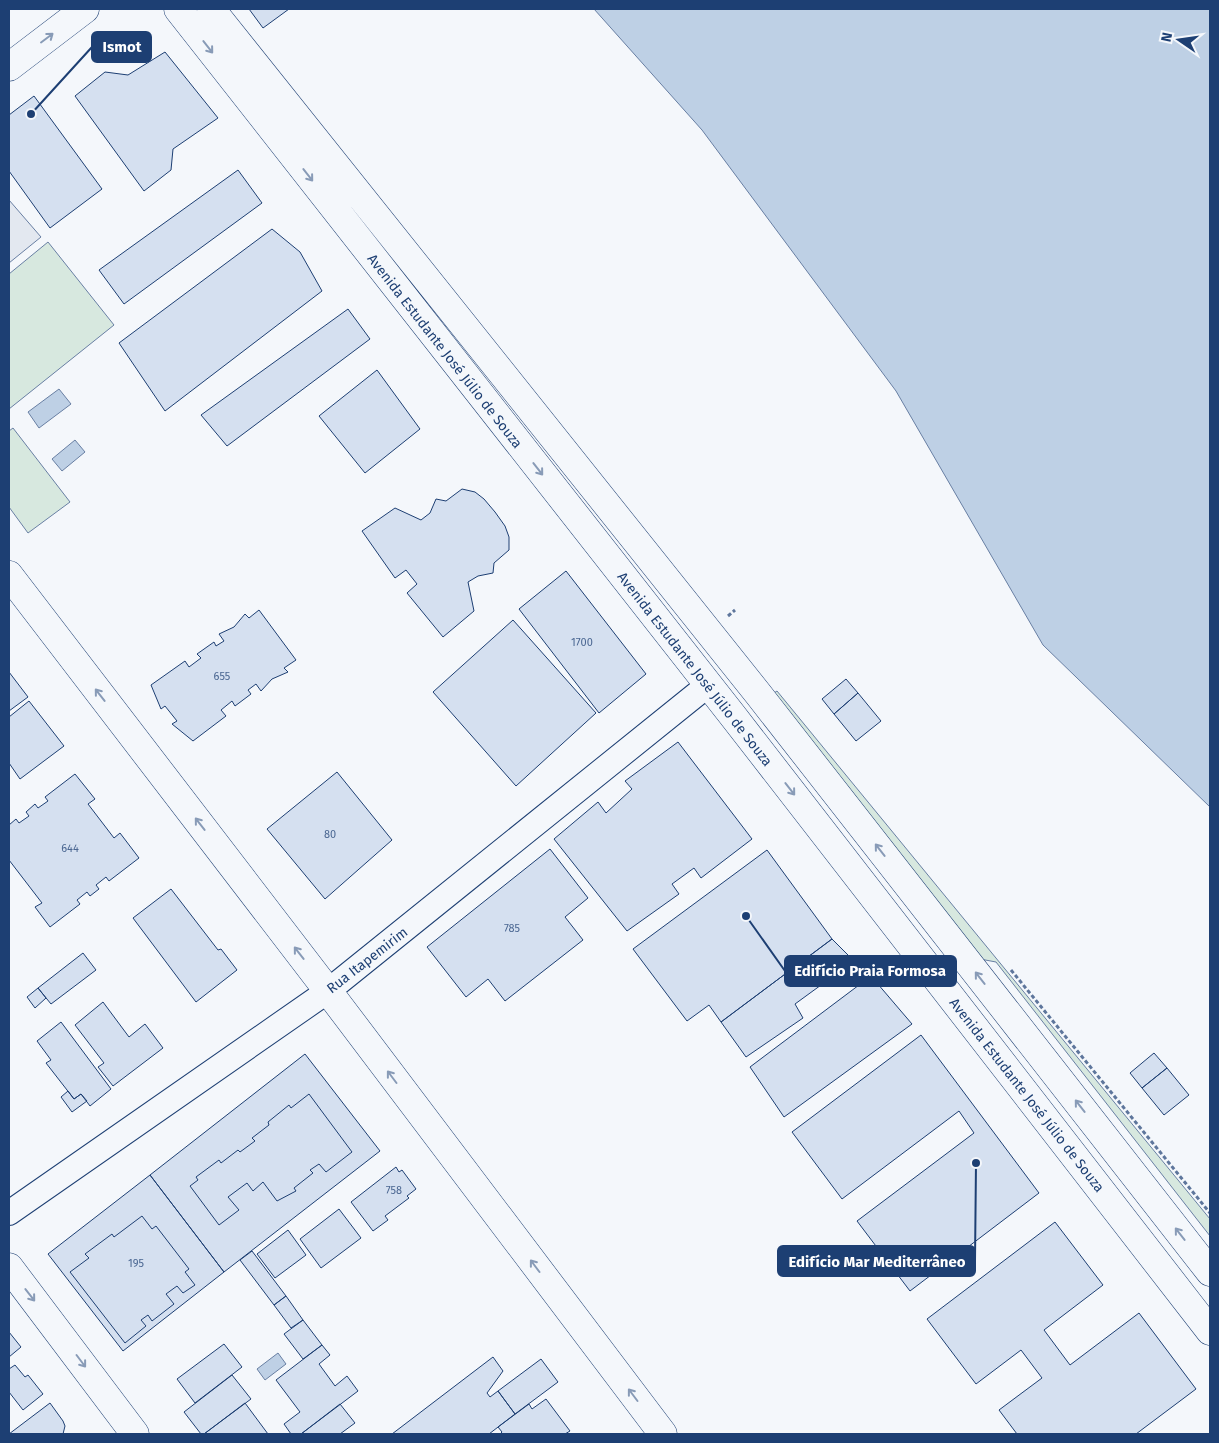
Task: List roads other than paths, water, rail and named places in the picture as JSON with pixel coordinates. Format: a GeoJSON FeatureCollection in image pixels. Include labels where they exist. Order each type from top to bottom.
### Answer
{"type":"FeatureCollection","features":[{"type":"Feature","properties":{"kind":"street"},"geometry":{"type":"LineString","coordinates":[[9,66],[86,9]]}},
{"type":"Feature","properties":{"kind":"street","name":"Avenida Estudante José Júlio de Souza"},"geometry":{"type":"LineString","coordinates":[[178,9],[708,685],[1210,1331]]}},
{"type":"Feature","properties":{"kind":"street"},"geometry":{"type":"LineString","coordinates":[[211,9],[759,695],[1210,1272]]}},
{"type":"Feature","properties":{"kind":"street"},"geometry":{"type":"LineString","coordinates":[[9,575],[328,991],[663,1434]]}},
{"type":"Feature","properties":{"kind":"street"},"geometry":{"type":"LineString","coordinates":[[9,595],[38,614]]}},
{"type":"Feature","properties":{"kind":"street","name":"Rua Itapemirim"},"geometry":{"type":"LineString","coordinates":[[9,1213],[328,991],[708,685]]}},
{"type":"Feature","properties":{"kind":"street"},"geometry":{"type":"LineString","coordinates":[[9,1267],[135,1434]]}},
{"type":"Feature","properties":{"kind":"water"},"geometry":{"type":"Polygon","coordinates":[[[594,9],[1210,9],[1210,807],[1043,645],[896,391],[702,130],[594,9]]]}},
{"type":"Feature","properties":{"kind":"water"},"geometry":{"type":"Polygon","coordinates":[[[59,389],[71,404],[39,428],[28,412],[59,389]]]}},
{"type":"Feature","properties":{"kind":"water"},"geometry":{"type":"Polygon","coordinates":[[[75,440],[85,452],[62,471],[52,459],[75,440]]]}},
{"type":"Feature","properties":{"kind":"water"},"geometry":{"type":"Polygon","coordinates":[[[278,1353],[286,1364],[265,1380],[257,1369],[278,1353]]]}},
{"type":"Feature","properties":{"kind":"place","name":"Ismot"},"geometry":{"type":"Point","coordinates":[31,114]}},
{"type":"Feature","properties":{"kind":"place","name":"Edifício Praia Formosa"},"geometry":{"type":"Point","coordinates":[746,916]}},
{"type":"Feature","properties":{"kind":"place","name":"Edifício Mar Mediterrâneo"},"geometry":{"type":"Point","coordinates":[976,1163]}}]}
